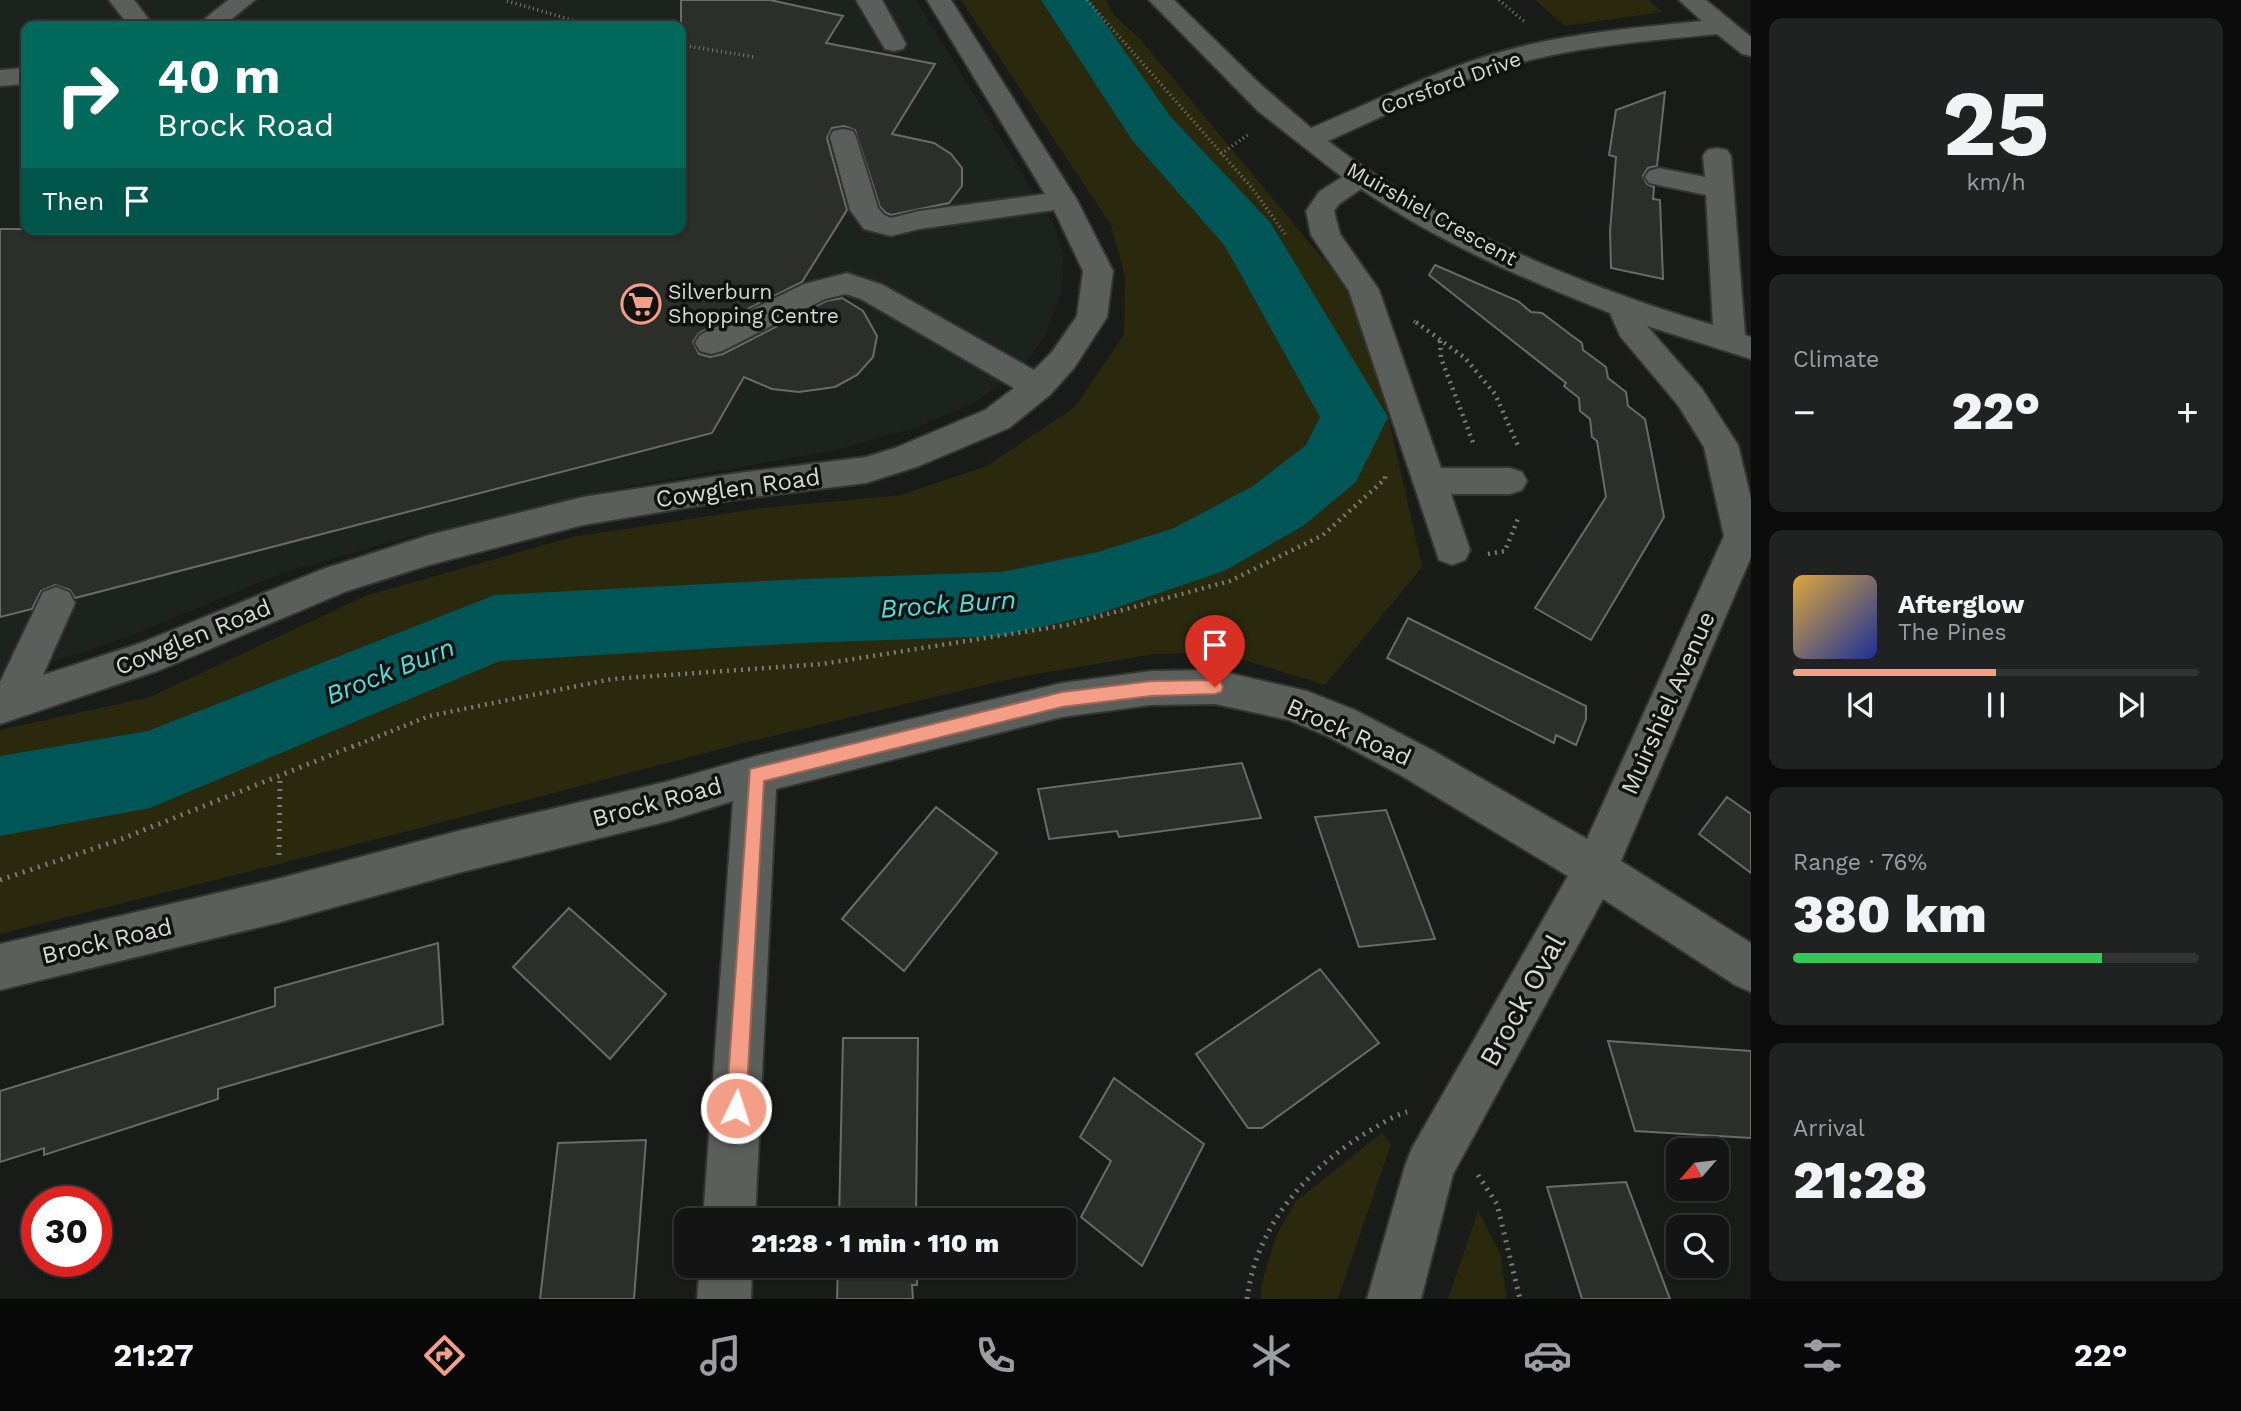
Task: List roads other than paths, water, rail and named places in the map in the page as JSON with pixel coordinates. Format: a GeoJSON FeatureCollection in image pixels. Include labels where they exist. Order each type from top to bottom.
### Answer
{"type":"FeatureCollection","features":[{"type":"Feature","properties":{"kind":"street"},"geometry":{"type":"LineString","coordinates":[[121,0],[138,21]]}},
{"type":"Feature","properties":{"kind":"street"},"geometry":{"type":"LineString","coordinates":[[215,21],[243,0]]}},
{"type":"Feature","properties":{"kind":"street","name":"Cowglen Road"},"geometry":{"type":"LineString","coordinates":[[5,705],[146,658],[336,580],[429,551],[583,511],[738,486],[866,470],[907,457],[997,419],[1038,387],[1063,360],[1092,317],[1098,271],[1063,200],[939,0]]}},
{"type":"Feature","properties":{"kind":"street","name":"Muirshiel Crescent"},"geometry":{"type":"LineString","coordinates":[[1161,0],[1282,118],[1360,177],[1455,232],[1550,279],[1741,345]]}},
{"type":"Feature","properties":{"kind":"street"},"geometry":{"type":"LineString","coordinates":[[1691,0],[1751,49]]}},
{"type":"Feature","properties":{"kind":"street"},"geometry":{"type":"LineString","coordinates":[[877,1],[894,44]]}},
{"type":"Feature","properties":{"kind":"street","name":"Corsford Drive"},"geometry":{"type":"LineString","coordinates":[[1309,139],[1432,86],[1502,60],[1628,36],[1722,26]]}},
{"type":"Feature","properties":{"kind":"street"},"geometry":{"type":"LineString","coordinates":[[0,78],[21,76]]}},
{"type":"Feature","properties":{"kind":"street"},"geometry":{"type":"LineString","coordinates":[[842,137],[864,209],[874,222],[878,234],[899,239],[999,210],[1063,200]]}},
{"type":"Feature","properties":{"kind":"street"},"geometry":{"type":"LineString","coordinates":[[1717,156],[1741,345]]}},
{"type":"Feature","properties":{"kind":"street"},"geometry":{"type":"LineString","coordinates":[[1360,177],[1329,198],[1320,211],[1326,235],[1366,296],[1452,550]]}},
{"type":"Feature","properties":{"kind":"street"},"geometry":{"type":"LineString","coordinates":[[1659,177],[1720,189]]}},
{"type":"Feature","properties":{"kind":"street"},"geometry":{"type":"LineString","coordinates":[[711,343],[815,291],[847,283],[872,292],[1038,387]]}},
{"type":"Feature","properties":{"kind":"street","name":"Muirshiel Avenue"},"geometry":{"type":"LineString","coordinates":[[1594,870],[1746,532],[1721,445],[1690,397],[1631,328],[1623,306]]}},
{"type":"Feature","properties":{"kind":"street"},"geometry":{"type":"LineString","coordinates":[[1428,481],[1517,481]]}},
{"type":"Feature","properties":{"kind":"street"},"geometry":{"type":"LineString","coordinates":[[5,705],[56,603]]}},
{"type":"Feature","properties":{"kind":"street","name":"Brock Road"},"geometry":{"type":"LineString","coordinates":[[0,967],[278,901],[458,852],[669,801],[756,775],[1062,699],[1151,688],[1215,687],[1293,703],[1341,723],[1542,835],[1751,969]]}},
{"type":"Feature","properties":{"kind":"street"},"geometry":{"type":"LineString","coordinates":[[730,1208],[756,775]]}},
{"type":"Feature","properties":{"kind":"street","name":"Brock Oval"},"geometry":{"type":"LineString","coordinates":[[1394,1299],[1430,1166],[1594,870]]}},
{"type":"Feature","properties":{"kind":"street"},"geometry":{"type":"LineString","coordinates":[[724,1299],[725,1278]]}},
{"type":"Feature","properties":{"kind":"waterway","name":"Brock Burn"},"geometry":{"type":"LineString","coordinates":[[0,796],[150,769],[495,628],[803,611],[1001,604],[1098,583],[1198,550],[1278,506],[1331,463],[1354,417],[1249,236],[1151,128],[1065,0]]}},
{"type":"Feature","properties":{"kind":"place","name":"Silverburn Shopping Centre"},"geometry":{"type":"Point","coordinates":[641,304]}}]}
